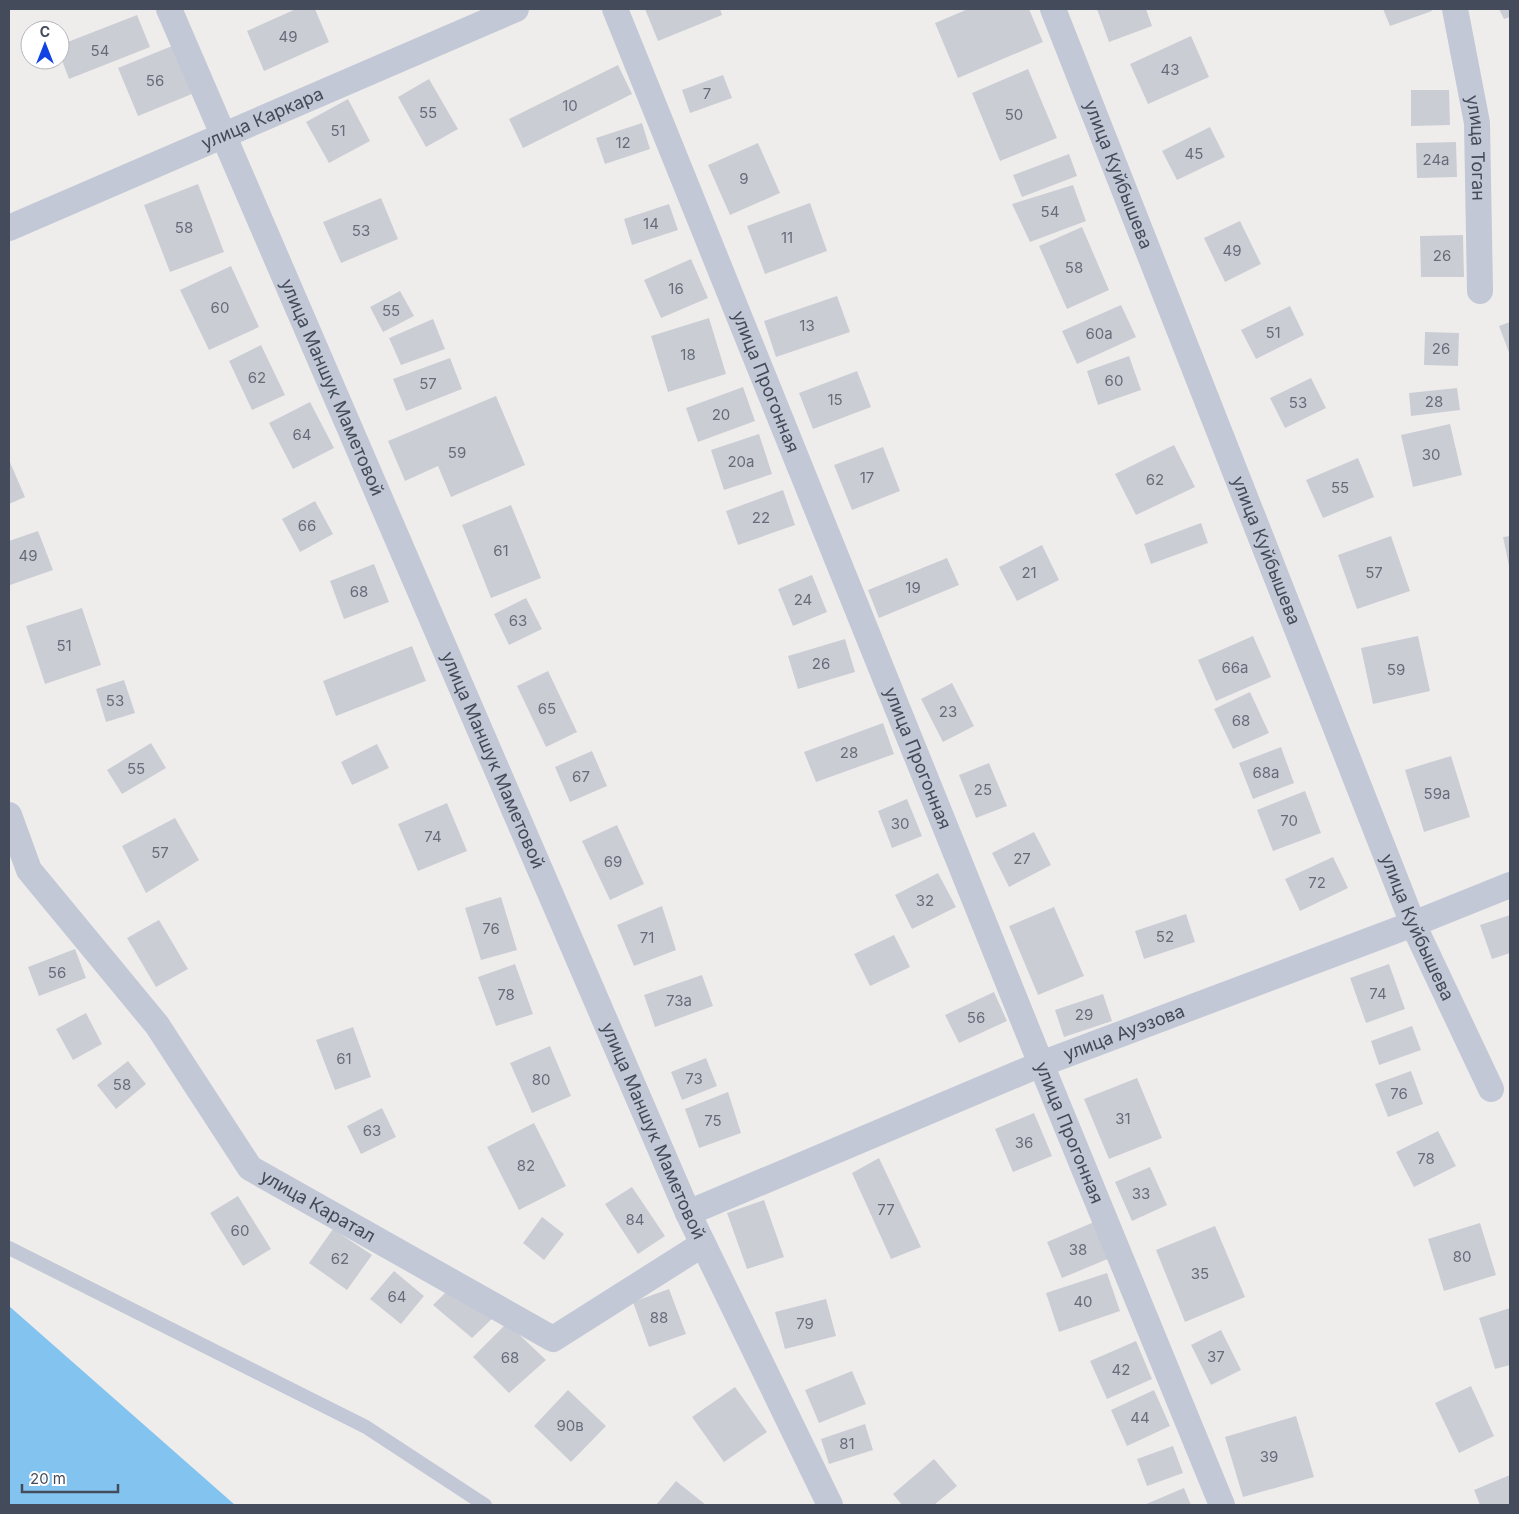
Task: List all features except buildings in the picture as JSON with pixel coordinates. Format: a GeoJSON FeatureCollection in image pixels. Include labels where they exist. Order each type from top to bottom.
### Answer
{"type":"FeatureCollection","features":[{"type":"Feature","properties":{"kind":"street","name":"улица Маншук Маметовой"},"geometry":{"type":"LineString","coordinates":[[169,9],[688,1213],[830,1505]]}},
{"type":"Feature","properties":{"kind":"street","name":"улица Каркара"},"geometry":{"type":"LineString","coordinates":[[9,228],[516,9]]}},
{"type":"Feature","properties":{"kind":"street","name":"улица Прогонная"},"geometry":{"type":"LineString","coordinates":[[615,9],[1041,1064],[1222,1505]]}},
{"type":"Feature","properties":{"kind":"street","name":"улица Куйбышева"},"geometry":{"type":"LineString","coordinates":[[1053,9],[1413,924],[1491,1089]]}},
{"type":"Feature","properties":{"kind":"street","name":"улица Тоган"},"geometry":{"type":"LineString","coordinates":[[1455,9],[1477,123],[1480,291]]}},
{"type":"Feature","properties":{"kind":"street","name":"улица Каратал"},"geometry":{"type":"LineString","coordinates":[[9,815],[28,870],[157,1025],[250,1168],[553,1339],[703,1244]]}},
{"type":"Feature","properties":{"kind":"street","name":"улица Ауэзова"},"geometry":{"type":"LineString","coordinates":[[688,1213],[1041,1064],[1413,924],[1510,885]]}},
{"type":"Feature","properties":{"kind":"lane"},"geometry":{"type":"LineString","coordinates":[[9,1248],[366,1427],[485,1505]]}},
{"type":"Feature","properties":{"kind":"water"},"geometry":{"type":"Polygon","coordinates":[[[9,1306],[235,1505],[9,1505],[9,1306]]]}}]}
